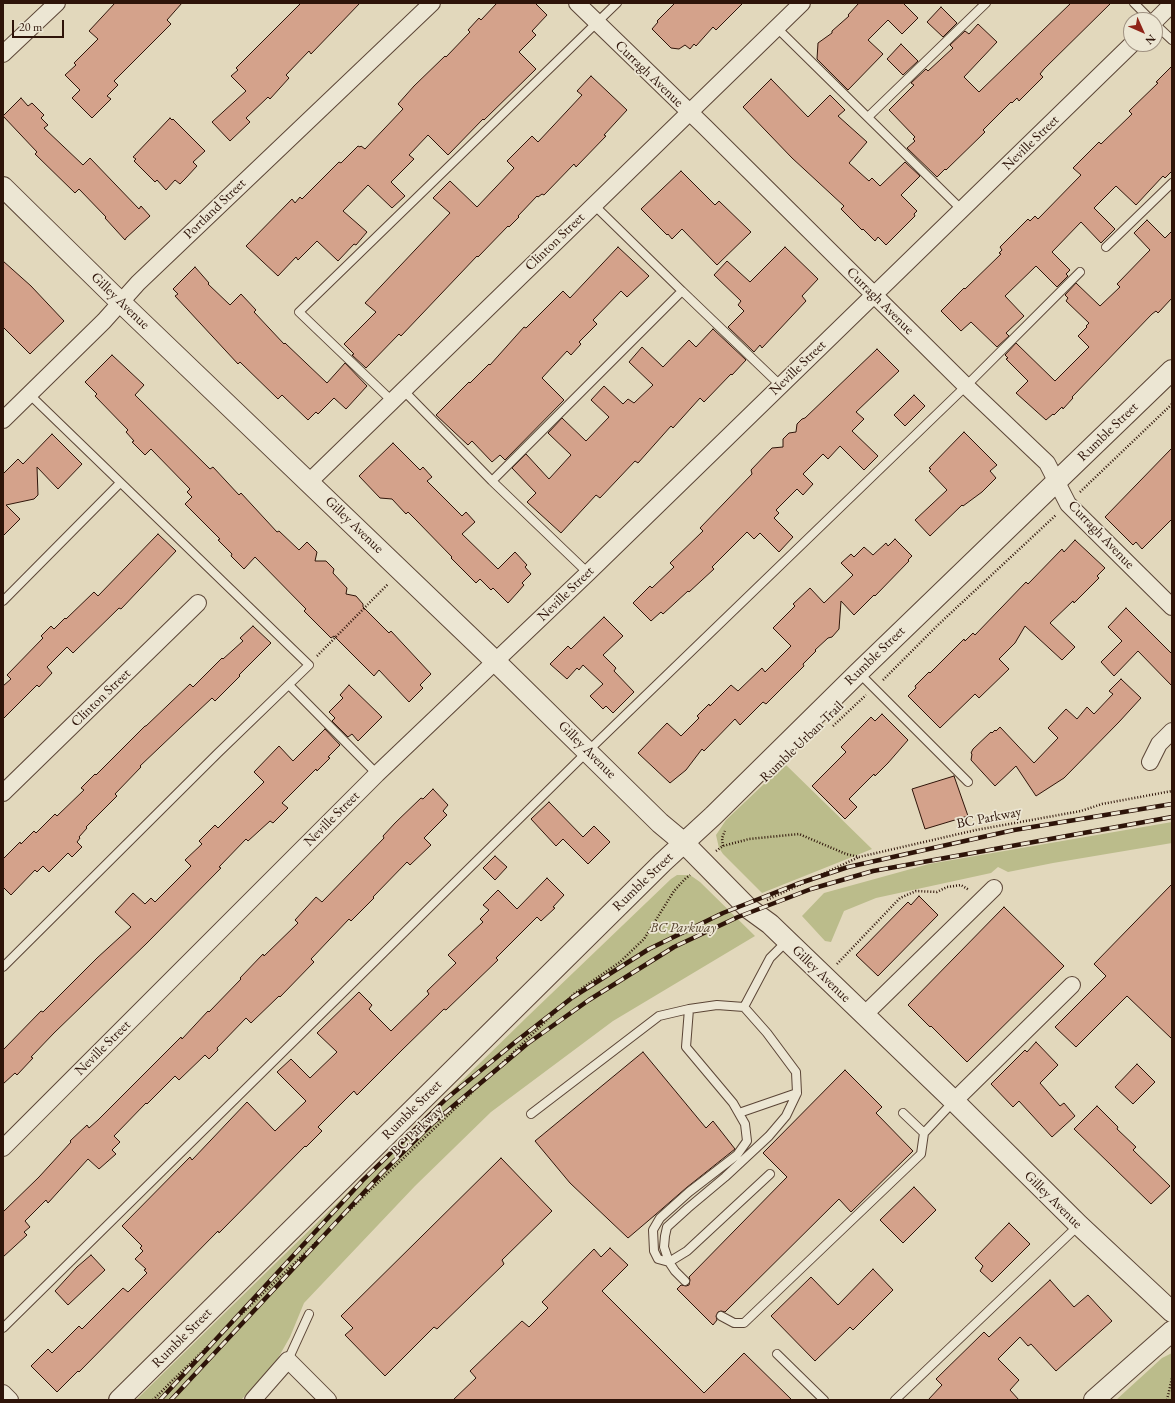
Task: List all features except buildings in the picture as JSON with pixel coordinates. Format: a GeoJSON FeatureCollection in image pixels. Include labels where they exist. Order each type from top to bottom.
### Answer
{"type":"FeatureCollection","features":[{"type":"Feature","properties":{"kind":"street"},"geometry":{"type":"LineString","coordinates":[[3,54],[57,3]]}},
{"type":"Feature","properties":{"kind":"street","name":"Portland Street"},"geometry":{"type":"LineString","coordinates":[[3,420],[104,321],[138,283],[432,3]]}},
{"type":"Feature","properties":{"kind":"street","name":"Curragh Avenue"},"geometry":{"type":"LineString","coordinates":[[577,3],[874,296],[1047,463],[1068,504],[1073,510],[1172,607]]}},
{"type":"Feature","properties":{"kind":"street","name":"Clinton Street"},"geometry":{"type":"LineString","coordinates":[[309,482],[802,3]]}},
{"type":"Feature","properties":{"kind":"street"},"geometry":{"type":"LineString","coordinates":[[1163,14],[1172,4]]}},
{"type":"Feature","properties":{"kind":"street","name":"Neville Street"},"geometry":{"type":"LineString","coordinates":[[3,1148],[377,774],[588,573],[1124,52]]}},
{"type":"Feature","properties":{"kind":"street","name":"Gilley Avenue"},"geometry":{"type":"LineString","coordinates":[[3,187],[120,302],[588,751],[660,823],[684,843],[748,908],[770,924],[954,1101],[1079,1225],[1172,1312]]}},
{"type":"Feature","properties":{"kind":"street","name":"Rumble Street"},"geometry":{"type":"LineString","coordinates":[[119,1400],[663,862],[1172,370]]}},
{"type":"Feature","properties":{"kind":"street","name":"Clinton Street"},"geometry":{"type":"LineString","coordinates":[[3,793],[198,603]]}},
{"type":"Feature","properties":{"kind":"street"},"geometry":{"type":"LineString","coordinates":[[1150,762],[1158,744],[1172,731]]}},
{"type":"Feature","properties":{"kind":"street"},"geometry":{"type":"LineString","coordinates":[[864,1015],[994,888]]}},
{"type":"Feature","properties":{"kind":"street"},"geometry":{"type":"LineString","coordinates":[[954,1101],[1072,985]]}},
{"type":"Feature","properties":{"kind":"street"},"geometry":{"type":"LineString","coordinates":[[1094,1400],[1172,1331]]}},
{"type":"Feature","properties":{"kind":"street"},"geometry":{"type":"LineString","coordinates":[[253,1400],[288,1360],[328,1400]]}},
{"type":"Feature","properties":{"kind":"street"},"geometry":{"type":"LineString","coordinates":[[3,1393],[10,1400]]}},
{"type":"Feature","properties":{"kind":"lane"},"geometry":{"type":"LineString","coordinates":[[588,573],[492,481],[398,396],[299,312],[617,3]]}},
{"type":"Feature","properties":{"kind":"lane"},"geometry":{"type":"LineString","coordinates":[[868,117],[986,3]]}},
{"type":"Feature","properties":{"kind":"lane"},"geometry":{"type":"LineString","coordinates":[[1134,3],[1143,12]]}},
{"type":"Feature","properties":{"kind":"lane"},"geometry":{"type":"LineString","coordinates":[[777,28],[962,210]]}},
{"type":"Feature","properties":{"kind":"lane"},"geometry":{"type":"LineString","coordinates":[[1163,30],[1172,40]]}},
{"type":"Feature","properties":{"kind":"lane"},"geometry":{"type":"LineString","coordinates":[[1106,247],[1172,183]]}},
{"type":"Feature","properties":{"kind":"lane"},"geometry":{"type":"LineString","coordinates":[[594,205],[780,385]]}},
{"type":"Feature","properties":{"kind":"lane"},"geometry":{"type":"LineString","coordinates":[[3,1328],[588,751],[966,386],[1080,272]]}},
{"type":"Feature","properties":{"kind":"lane"},"geometry":{"type":"LineString","coordinates":[[492,481],[682,291]]}},
{"type":"Feature","properties":{"kind":"lane"},"geometry":{"type":"LineString","coordinates":[[3,967],[218,753],[309,665],[29,394]]}},
{"type":"Feature","properties":{"kind":"lane"},"geometry":{"type":"LineString","coordinates":[[3,601],[120,483]]}},
{"type":"Feature","properties":{"kind":"lane"},"geometry":{"type":"LineString","coordinates":[[858,673],[968,782]]}},
{"type":"Feature","properties":{"kind":"lane"},"geometry":{"type":"LineString","coordinates":[[289,685],[377,774]]}},
{"type":"Feature","properties":{"kind":"lane"},"geometry":{"type":"LineString","coordinates":[[744,1007],[770,958],[787,941]]}},
{"type":"Feature","properties":{"kind":"lane"},"geometry":{"type":"LineString","coordinates":[[531,1114],[659,1016],[689,1009],[717,1005],[744,1007],[767,1033],[796,1072],[797,1093],[786,1116],[769,1136],[667,1227],[664,1247],[675,1271],[685,1281]]}},
{"type":"Feature","properties":{"kind":"lane"},"geometry":{"type":"LineString","coordinates":[[689,1009],[686,1047],[733,1103],[745,1124],[747,1141],[737,1155],[660,1218],[653,1230],[654,1251],[658,1259],[670,1262],[687,1251],[770,1174]]}},
{"type":"Feature","properties":{"kind":"lane"},"geometry":{"type":"LineString","coordinates":[[739,1113],[797,1093]]}},
{"type":"Feature","properties":{"kind":"lane"},"geometry":{"type":"LineString","coordinates":[[721,1316],[734,1323],[744,1323],[921,1154],[924,1133],[954,1101]]}},
{"type":"Feature","properties":{"kind":"lane"},"geometry":{"type":"LineString","coordinates":[[903,1113],[924,1133]]}},
{"type":"Feature","properties":{"kind":"lane"},"geometry":{"type":"LineString","coordinates":[[895,1400],[1079,1225]]}},
{"type":"Feature","properties":{"kind":"lane"},"geometry":{"type":"LineString","coordinates":[[288,1360],[310,1314]]}},
{"type":"Feature","properties":{"kind":"lane"},"geometry":{"type":"LineString","coordinates":[[777,1354],[824,1400]]}},
{"type":"Feature","properties":{"kind":"path"},"geometry":{"type":"LineString","coordinates":[[1076,496],[1172,404]]}},
{"type":"Feature","properties":{"kind":"path","name":"Rumble Urban Trail"},"geometry":{"type":"LineString","coordinates":[[829,730],[949,614],[1057,514]]}},
{"type":"Feature","properties":{"kind":"path"},"geometry":{"type":"LineString","coordinates":[[309,665],[401,571]]}},
{"type":"Feature","properties":{"kind":"path","name":"BC Parkway"},"geometry":{"type":"LineString","coordinates":[[719,848],[749,839],[799,834],[846,854],[859,857],[976,830],[1081,811],[1102,804],[1172,791]]}},
{"type":"Feature","properties":{"kind":"path"},"geometry":{"type":"LineString","coordinates":[[723,846],[722,838],[726,828]]}},
{"type":"Feature","properties":{"kind":"path"},"geometry":{"type":"LineString","coordinates":[[748,908],[859,857]]}},
{"type":"Feature","properties":{"kind":"path","name":"BC Parkway"},"geometry":{"type":"LineString","coordinates":[[154,1400],[575,993],[620,962],[644,939],[674,892],[685,879],[690,876]]}},
{"type":"Feature","properties":{"kind":"path"},"geometry":{"type":"LineString","coordinates":[[824,977],[900,898],[916,891],[937,892],[948,887],[961,885],[982,901]]}},
{"type":"Feature","properties":{"kind":"path"},"geometry":{"type":"LineString","coordinates":[[1167,1400],[1172,1378]]}},
{"type":"Feature","properties":{"kind":"green space"},"geometry":{"type":"Polygon","coordinates":[[[785,764],[872,849],[762,893],[723,854],[719,848],[716,835],[726,820],[785,764]]]}},
{"type":"Feature","properties":{"kind":"green space"},"geometry":{"type":"Polygon","coordinates":[[[1172,822],[1172,843],[1008,872],[998,867],[991,873],[876,898],[844,911],[831,942],[825,941],[802,916],[824,893],[929,864],[1172,822]]]}},
{"type":"Feature","properties":{"kind":"green space","name":"BC Parkway"},"geometry":{"type":"Polygon","coordinates":[[[677,875],[690,875],[700,882],[755,936],[613,1021],[491,1112],[415,1186],[304,1303],[290,1337],[274,1365],[241,1400],[136,1400],[527,1017],[671,879],[677,875]]]}},
{"type":"Feature","properties":{"kind":"green space"},"geometry":{"type":"Polygon","coordinates":[[[1172,1353],[1172,1400],[1116,1400],[1162,1358],[1172,1353]]]}},
{"type":"Feature","properties":{"kind":"railway"},"geometry":{"type":"LineString","coordinates":[[160,1400],[363,1180],[446,1099],[573,997],[649,949],[723,913],[797,884],[848,867],[1014,830],[1172,804]]}},
{"type":"Feature","properties":{"kind":"railway"},"geometry":{"type":"LineString","coordinates":[[171,1400],[382,1173],[433,1123],[527,1044],[589,1000],[674,947],[738,917],[811,889],[873,871],[1172,817]]}}]}
